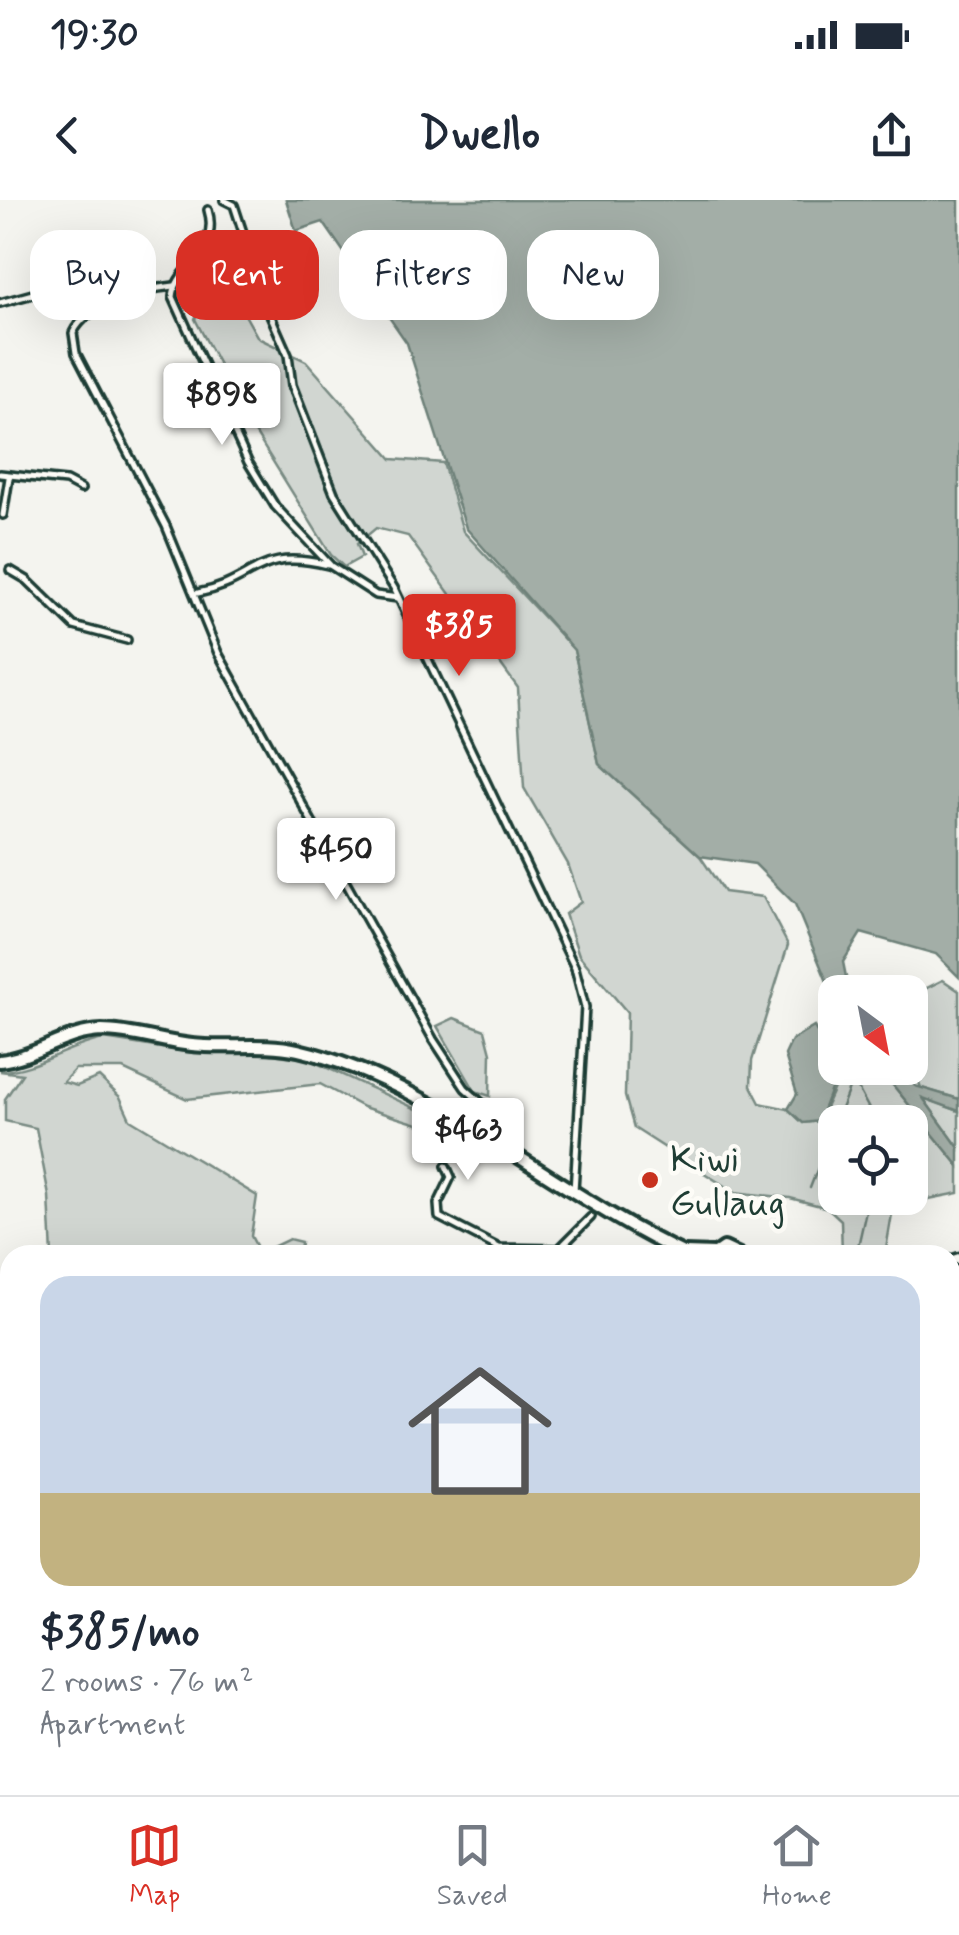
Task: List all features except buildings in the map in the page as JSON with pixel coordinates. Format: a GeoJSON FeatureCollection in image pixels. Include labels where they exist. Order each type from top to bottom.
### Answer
{"type":"FeatureCollection","features":[{"type":"Feature","properties":{"kind":"highway"},"geometry":{"type":"LineString","coordinates":[[0,1061],[70,1036],[104,1031],[197,1046],[299,1050],[401,1090],[574,1194],[669,1245]]}},
{"type":"Feature","properties":{"kind":"street"},"geometry":{"type":"LineString","coordinates":[[224,200],[234,205],[243,226],[268,312],[288,355],[292,386],[334,493],[398,598],[451,702],[578,978],[584,1007],[574,1194]]}},
{"type":"Feature","properties":{"kind":"street"},"geometry":{"type":"LineString","coordinates":[[156,289],[174,286],[203,248],[210,222],[208,210]]}},
{"type":"Feature","properties":{"kind":"street"},"geometry":{"type":"LineString","coordinates":[[174,286],[178,310],[257,479],[297,534],[331,566],[376,595],[398,598]]}},
{"type":"Feature","properties":{"kind":"street"},"geometry":{"type":"LineString","coordinates":[[0,303],[30,295]]}},
{"type":"Feature","properties":{"kind":"street"},"geometry":{"type":"LineString","coordinates":[[84,320],[73,333],[76,352],[166,526],[218,652],[433,1039],[465,1088],[496,1116]]}},
{"type":"Feature","properties":{"kind":"street"},"geometry":{"type":"LineString","coordinates":[[0,474],[66,481],[81,490]]}},
{"type":"Feature","properties":{"kind":"street"},"geometry":{"type":"LineString","coordinates":[[3,515],[10,478]]}},
{"type":"Feature","properties":{"kind":"street"},"geometry":{"type":"LineString","coordinates":[[198,593],[275,560],[300,558],[331,566]]}},
{"type":"Feature","properties":{"kind":"street"},"geometry":{"type":"LineString","coordinates":[[10,570],[28,580],[74,626],[126,640]]}},
{"type":"Feature","properties":{"kind":"street"},"geometry":{"type":"LineString","coordinates":[[446,1166],[452,1177],[438,1204],[440,1218],[494,1245]]}},
{"type":"Feature","properties":{"kind":"street"},"geometry":{"type":"LineString","coordinates":[[563,1245],[590,1217]]}},
{"type":"Feature","properties":{"kind":"shaded area"},"geometry":{"type":"Polygon","coordinates":[[[286,200],[959,200],[959,977],[936,954],[861,933],[843,962],[846,975],[824,975],[795,904],[755,864],[700,856],[599,764],[574,650],[466,528],[407,343],[391,320],[507,320],[507,230],[339,230],[339,245],[323,222],[296,230],[286,200]]]}},
{"type":"Feature","properties":{"kind":"shaded area"},"geometry":{"type":"Polygon","coordinates":[[[196,320],[248,320],[258,338],[306,361],[392,459],[443,463],[463,531],[574,650],[599,764],[700,856],[724,892],[763,897],[788,945],[752,1061],[751,1086],[760,1103],[788,1109],[803,1123],[818,1121],[818,1205],[734,1192],[634,1128],[625,1096],[627,1012],[579,955],[565,914],[581,902],[568,864],[524,788],[518,688],[408,536],[376,528],[357,544],[362,557],[344,567],[331,555],[251,426],[196,320]]]}},
{"type":"Feature","properties":{"kind":"shaded area"},"geometry":{"type":"Polygon","coordinates":[[[943,980],[959,991],[959,1099],[921,1088],[920,1085],[928,1085],[928,988],[943,980]]]}},
{"type":"Feature","properties":{"kind":"shaded area"},"geometry":{"type":"Polygon","coordinates":[[[454,1018],[485,1030],[491,1053],[490,1096],[475,1091],[437,1026],[454,1018]]]}},
{"type":"Feature","properties":{"kind":"shaded area"},"geometry":{"type":"Polygon","coordinates":[[[814,1027],[818,1034],[818,1085],[833,1085],[825,1105],[818,1105],[818,1121],[803,1123],[788,1109],[797,1094],[785,1055],[792,1040],[814,1027]]]}},
{"type":"Feature","properties":{"kind":"shaded area"},"geometry":{"type":"Polygon","coordinates":[[[104,1039],[193,1053],[264,1053],[308,1059],[430,1115],[424,1126],[363,1107],[320,1084],[187,1099],[123,1069],[75,1069],[63,1082],[77,1086],[99,1077],[120,1097],[130,1119],[257,1196],[251,1236],[256,1245],[51,1245],[49,1196],[36,1128],[5,1121],[5,1099],[22,1074],[0,1071],[26,1067],[104,1039]]]}},
{"type":"Feature","properties":{"kind":"shaded area"},"geometry":{"type":"Polygon","coordinates":[[[835,1085],[893,1085],[909,1105],[826,1105],[835,1085]]]}},
{"type":"Feature","properties":{"kind":"shaded area"},"geometry":{"type":"Polygon","coordinates":[[[893,1085],[914,1085],[959,1099],[959,1111],[923,1098],[959,1148],[959,1166],[928,1128],[928,1105],[909,1105],[893,1085]]]}},
{"type":"Feature","properties":{"kind":"shaded area"},"geometry":{"type":"Polygon","coordinates":[[[922,1097],[959,1111],[959,1148],[928,1105],[922,1097]]]}},
{"type":"Feature","properties":{"kind":"shaded area"},"geometry":{"type":"Polygon","coordinates":[[[928,1128],[959,1166],[959,1193],[928,1199],[928,1128]]]}},
{"type":"Feature","properties":{"kind":"shaded area"},"geometry":{"type":"Polygon","coordinates":[[[836,1215],[892,1215],[887,1245],[842,1245],[841,1220],[836,1215]]]}},
{"type":"Feature","properties":{"kind":"shaded area"},"geometry":{"type":"Polygon","coordinates":[[[289,1239],[301,1245],[277,1245],[289,1239]]]}},
{"type":"Feature","properties":{"kind":"waterway"},"geometry":{"type":"LineString","coordinates":[[810,1188],[850,1085]]}},
{"type":"Feature","properties":{"kind":"waterway"},"geometry":{"type":"LineString","coordinates":[[856,1085],[867,1105]]}},
{"type":"Feature","properties":{"kind":"waterway"},"geometry":{"type":"LineString","coordinates":[[858,1245],[865,1215]]}},
{"type":"Feature","properties":{"kind":"place","name":"Kiwi Gullaug"},"geometry":{"type":"Point","coordinates":[650,1180]}}]}
